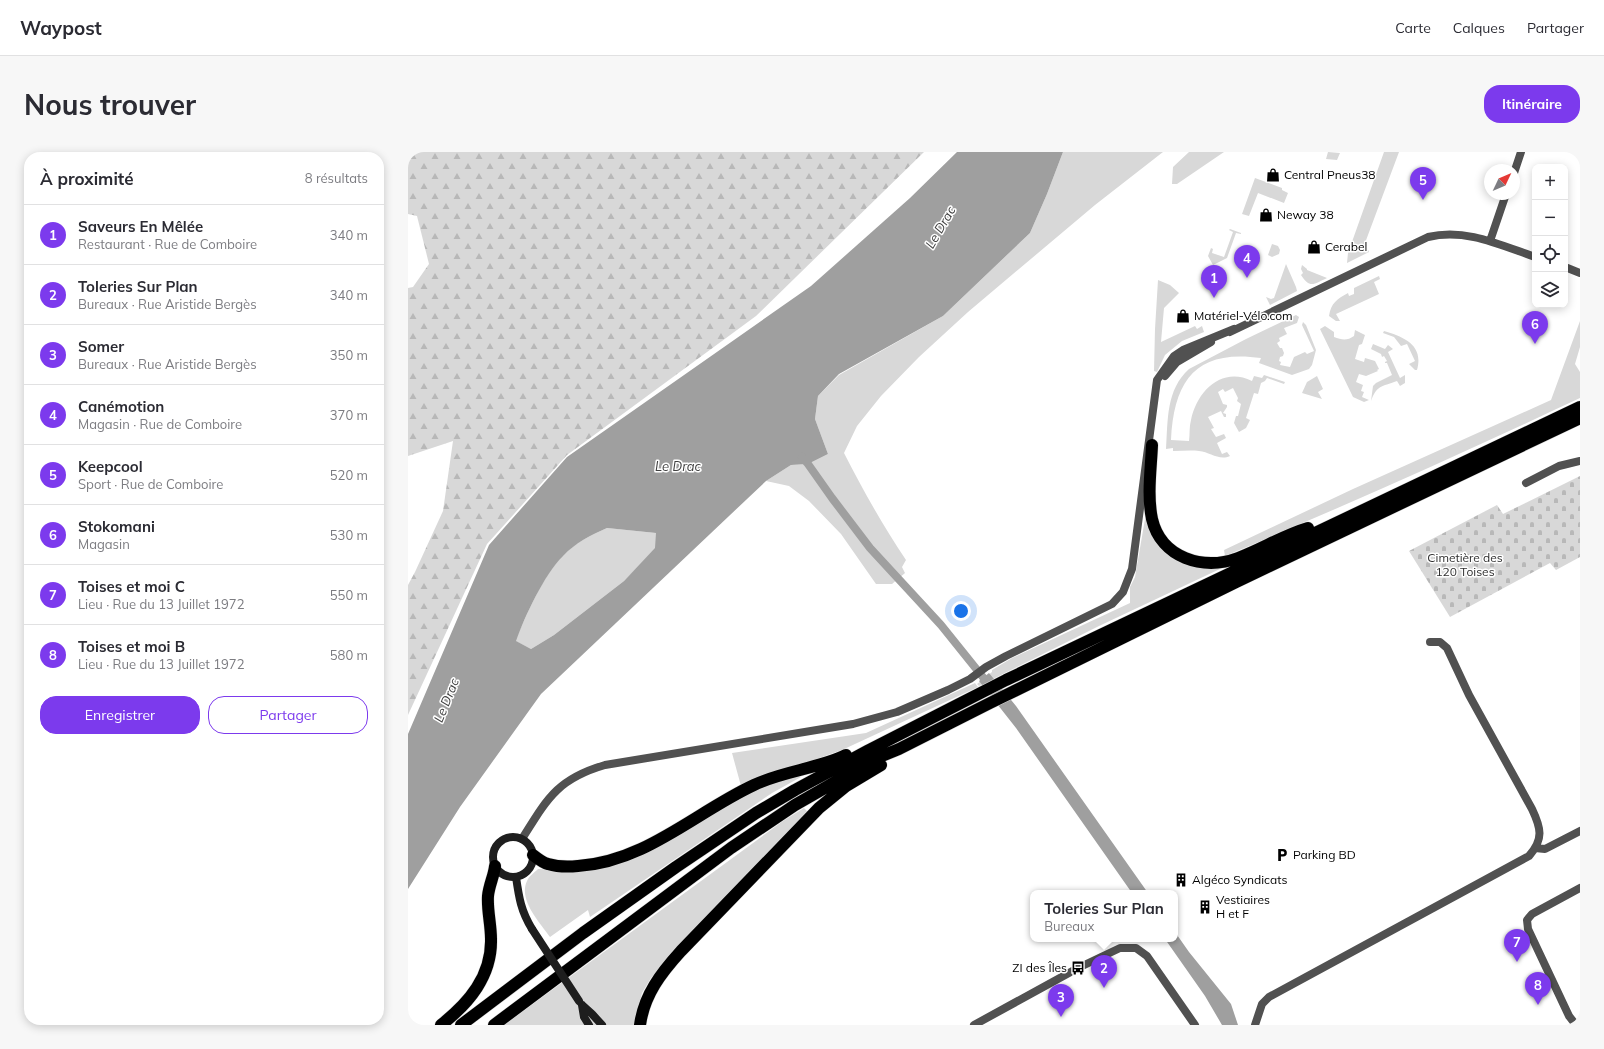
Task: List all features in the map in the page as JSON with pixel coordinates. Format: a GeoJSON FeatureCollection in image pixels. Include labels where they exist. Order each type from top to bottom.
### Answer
{"type":"FeatureCollection","features":[{"type":"Feature","properties":{"kind":"highway"},"geometry":{"type":"LineString","coordinates":[[461,1025],[589,929],[728,831],[795,790],[869,750],[1006,680],[1580,407]]}},
{"type":"Feature","properties":{"kind":"highway"},"geometry":{"type":"LineString","coordinates":[[494,1025],[761,826],[834,782],[877,758],[899,749],[1014,691],[1580,418]]}},
{"type":"Feature","properties":{"kind":"highway"},"geometry":{"type":"LineString","coordinates":[[1152,445],[1150,501],[1153,521],[1163,540],[1176,552],[1190,560],[1208,564],[1226,562],[1305,529],[1352,515]]}},
{"type":"Feature","properties":{"kind":"highway"},"geometry":{"type":"LineString","coordinates":[[640,1025],[644,1007],[653,986],[681,951],[819,808],[846,786],[882,764],[899,749]]}},
{"type":"Feature","properties":{"kind":"highway"},"geometry":{"type":"LineString","coordinates":[[533,855],[546,864],[558,866],[588,865],[614,860],[638,850],[754,784],[777,776],[816,766],[854,751],[869,750]]}},
{"type":"Feature","properties":{"kind":"highway"},"geometry":{"type":"LineString","coordinates":[[441,1025],[461,1008],[473,994],[486,970],[491,951],[488,895],[495,866]]}},
{"type":"Feature","properties":{"kind":"main road"},"geometry":{"type":"LineString","coordinates":[[510,837],[522,840],[529,846],[533,855],[533,860],[529,869],[525,873],[516,877],[504,875],[495,866],[493,854],[499,843],[510,837]]}},
{"type":"Feature","properties":{"kind":"main road"},"geometry":{"type":"LineString","coordinates":[[516,877],[518,896],[522,911],[532,929],[580,1003],[602,1025]]}},
{"type":"Feature","properties":{"kind":"main road"},"geometry":{"type":"LineString","coordinates":[[580,1003],[584,1017],[589,1025]]}},
{"type":"Feature","properties":{"kind":"street"},"geometry":{"type":"LineString","coordinates":[[1517,164],[1521,152]]}},
{"type":"Feature","properties":{"kind":"street"},"geometry":{"type":"LineString","coordinates":[[1490,241],[1504,200]]}},
{"type":"Feature","properties":{"kind":"street"},"geometry":{"type":"LineString","coordinates":[[1139,524],[1142,488],[1157,380],[1174,356],[1183,350],[1234,329],[1428,237],[1443,234],[1462,234],[1490,241],[1532,256]]}},
{"type":"Feature","properties":{"kind":"street"},"geometry":{"type":"LineString","coordinates":[[1568,269],[1580,273]]}},
{"type":"Feature","properties":{"kind":"street"},"geometry":{"type":"LineString","coordinates":[[522,840],[547,800],[554,792],[570,779],[592,769],[605,765],[871,720],[920,703],[970,679],[986,667],[1112,604],[1123,592],[1130,577],[1146,489],[1159,388],[1162,380],[1177,362],[1234,329]]}},
{"type":"Feature","properties":{"kind":"street"},"geometry":{"type":"LineString","coordinates":[[1526,483],[1560,466],[1580,461]]}},
{"type":"Feature","properties":{"kind":"street"},"geometry":{"type":"LineString","coordinates":[[1256,1025],[1262,1004],[1269,997],[1528,856],[1535,848],[1540,837],[1539,823],[1469,695],[1447,648],[1440,642],[1430,642]]}},
{"type":"Feature","properties":{"kind":"street"},"geometry":{"type":"LineString","coordinates":[[1535,848],[1545,849],[1580,831]]}},
{"type":"Feature","properties":{"kind":"street"},"geometry":{"type":"LineString","coordinates":[[1576,1025],[1570,1016],[1528,930],[1527,920],[1532,914],[1580,888]]}},
{"type":"Feature","properties":{"kind":"street"},"geometry":{"type":"LineString","coordinates":[[974,1025],[1078,968],[1120,948],[1136,948],[1147,956],[1195,1025]]}},
{"type":"Feature","properties":{"kind":"green space"},"geometry":{"type":"Polygon","coordinates":[[[408,152],[924,152],[756,316],[567,455],[487,544],[408,715],[408,585],[443,511],[453,441],[408,456],[408,288],[413,287],[429,264],[417,216],[408,214],[408,152]]]}},
{"type":"Feature","properties":{"kind":"green space"},"geometry":{"type":"Polygon","coordinates":[[[1063,152],[1163,152],[1095,205],[968,312],[919,357],[881,396],[857,426],[844,453],[858,481],[906,560],[902,567],[905,573],[892,584],[876,584],[841,534],[809,501],[789,486],[766,481],[791,465],[808,464],[828,454],[815,419],[818,396],[839,375],[943,316],[1030,233],[1063,152]]]}},
{"type":"Feature","properties":{"kind":"green space"},"geometry":{"type":"Polygon","coordinates":[[[1189,152],[1224,152],[1177,184],[1172,184],[1173,167],[1189,152]]]}},
{"type":"Feature","properties":{"kind":"green space"},"geometry":{"type":"Polygon","coordinates":[[[1328,152],[1340,153],[1337,160],[1326,159],[1328,152]]]}},
{"type":"Feature","properties":{"kind":"green space"},"geometry":{"type":"Polygon","coordinates":[[[1384,152],[1399,152],[1365,243],[1369,252],[1347,263],[1348,253],[1384,152]]]}},
{"type":"Feature","properties":{"kind":"green space"},"geometry":{"type":"Polygon","coordinates":[[[1255,178],[1282,188],[1282,190],[1288,193],[1284,203],[1258,193],[1249,216],[1242,214],[1255,178]]]}},
{"type":"Feature","properties":{"kind":"green space"},"geometry":{"type":"Polygon","coordinates":[[[1230,229],[1241,234],[1236,233],[1227,258],[1213,265],[1208,256],[1211,248],[1213,249],[1212,253],[1224,257],[1233,232],[1229,230],[1230,229]]]}},
{"type":"Feature","properties":{"kind":"green space"},"geometry":{"type":"Polygon","coordinates":[[[1272,244],[1278,246],[1280,250],[1279,254],[1272,257],[1268,255],[1272,244]]]}},
{"type":"Feature","properties":{"kind":"green space"},"geometry":{"type":"Polygon","coordinates":[[[1286,264],[1297,291],[1270,305],[1266,297],[1271,299],[1274,298],[1286,264]]]}},
{"type":"Feature","properties":{"kind":"green space"},"geometry":{"type":"Polygon","coordinates":[[[1302,265],[1307,270],[1327,278],[1310,284],[1301,275],[1303,273],[1301,269],[1302,265]]]}},
{"type":"Feature","properties":{"kind":"green space"},"geometry":{"type":"Polygon","coordinates":[[[1379,276],[1380,279],[1374,282],[1379,294],[1336,314],[1340,321],[1336,321],[1329,316],[1331,308],[1338,299],[1348,293],[1349,296],[1354,294],[1354,288],[1379,276]]]}},
{"type":"Feature","properties":{"kind":"green space"},"geometry":{"type":"Polygon","coordinates":[[[1158,280],[1170,285],[1179,293],[1164,308],[1161,342],[1195,326],[1197,329],[1202,326],[1204,332],[1182,341],[1165,355],[1157,372],[1154,371],[1158,280]]]}},
{"type":"Feature","properties":{"kind":"green space"},"geometry":{"type":"Polygon","coordinates":[[[1296,315],[1299,317],[1297,323],[1284,328],[1287,334],[1279,338],[1280,341],[1277,343],[1280,348],[1282,348],[1284,353],[1283,356],[1280,357],[1279,361],[1281,362],[1280,365],[1290,367],[1294,357],[1305,352],[1307,354],[1314,351],[1302,325],[1303,322],[1306,325],[1316,350],[1312,365],[1309,369],[1292,375],[1259,363],[1261,358],[1239,356],[1220,358],[1205,364],[1193,373],[1184,385],[1177,400],[1171,440],[1189,441],[1190,425],[1194,409],[1205,391],[1212,384],[1221,379],[1241,377],[1252,381],[1254,376],[1262,378],[1264,375],[1285,382],[1284,384],[1267,378],[1261,383],[1258,394],[1254,393],[1246,418],[1250,420],[1246,428],[1239,432],[1234,423],[1236,416],[1238,416],[1241,404],[1237,401],[1238,398],[1233,388],[1225,392],[1223,389],[1218,392],[1223,404],[1227,405],[1223,413],[1226,414],[1226,417],[1224,417],[1221,411],[1208,417],[1214,428],[1211,429],[1216,437],[1224,434],[1226,438],[1217,443],[1222,454],[1227,452],[1230,456],[1218,457],[1199,451],[1173,451],[1173,448],[1166,449],[1168,416],[1172,396],[1181,377],[1189,369],[1296,315]]]}},
{"type":"Feature","properties":{"kind":"green space"},"geometry":{"type":"Polygon","coordinates":[[[1580,321],[1580,347],[1575,364],[1580,372],[1580,398],[1404,479],[1225,556],[1224,550],[1353,489],[1551,400],[1580,321]]]}},
{"type":"Feature","properties":{"kind":"green space"},"geometry":{"type":"Polygon","coordinates":[[[1325,326],[1334,332],[1334,337],[1344,340],[1354,336],[1355,330],[1365,335],[1362,344],[1359,345],[1355,359],[1364,362],[1365,358],[1375,361],[1379,369],[1377,370],[1378,371],[1366,376],[1359,374],[1356,382],[1363,385],[1361,391],[1364,392],[1362,397],[1369,400],[1364,402],[1353,397],[1320,329],[1325,326]]]}},
{"type":"Feature","properties":{"kind":"green space"},"geometry":{"type":"Polygon","coordinates":[[[1384,331],[1399,336],[1411,343],[1418,354],[1417,370],[1409,364],[1415,361],[1407,344],[1401,346],[1394,337],[1383,333],[1384,331]]]}},
{"type":"Feature","properties":{"kind":"green space"},"geometry":{"type":"Polygon","coordinates":[[[1373,344],[1385,349],[1388,345],[1393,349],[1388,352],[1400,378],[1405,375],[1405,383],[1400,386],[1397,381],[1380,387],[1375,392],[1371,401],[1373,386],[1392,375],[1387,363],[1385,363],[1387,361],[1384,356],[1382,357],[1381,354],[1371,349],[1373,344]]]}},
{"type":"Feature","properties":{"kind":"green space"},"geometry":{"type":"Polygon","coordinates":[[[1317,376],[1323,389],[1318,392],[1322,399],[1302,393],[1307,382],[1317,376]]]}},
{"type":"Feature","properties":{"kind":"green space","name":"Cimetière des 120 Toises"},"geometry":{"type":"Polygon","coordinates":[[[1580,476],[1580,557],[1556,570],[1550,563],[1450,617],[1409,551],[1497,505],[1503,514],[1580,476]]]}},
{"type":"Feature","properties":{"kind":"green space"},"geometry":{"type":"Polygon","coordinates":[[[1147,515],[1161,545],[1221,566],[1222,568],[1099,626],[979,686],[977,684],[992,672],[992,670],[1012,658],[1130,603],[1130,587],[1135,577],[1145,519],[1147,515]]]}},
{"type":"Feature","properties":{"kind":"green space"},"geometry":{"type":"Polygon","coordinates":[[[607,528],[656,533],[656,548],[624,581],[554,635],[531,649],[515,641],[536,596],[555,564],[563,555],[578,543],[607,528]]]}},
{"type":"Feature","properties":{"kind":"green space"},"geometry":{"type":"Polygon","coordinates":[[[975,683],[978,687],[842,750],[741,786],[732,753],[866,733],[975,683]]]}},
{"type":"Feature","properties":{"kind":"green space"},"geometry":{"type":"Polygon","coordinates":[[[793,776],[801,777],[772,793],[590,917],[588,910],[550,937],[531,911],[525,896],[525,888],[530,876],[538,869],[571,870],[612,865],[764,784],[793,776]]]}},
{"type":"Feature","properties":{"kind":"green space"},"geometry":{"type":"Polygon","coordinates":[[[804,808],[809,813],[651,978],[642,993],[634,1025],[504,1025],[783,821],[804,808]]]}},
{"type":"Feature","properties":{"kind":"water","name":"Le Drac"},"geometry":{"type":"Polygon","coordinates":[[[957,152],[1063,152],[1030,233],[943,316],[839,374],[818,396],[815,419],[828,454],[808,464],[791,465],[766,481],[541,694],[460,807],[408,889],[408,734],[489,545],[567,457],[811,286],[910,198],[957,152]],[[607,528],[578,543],[556,564],[542,585],[524,620],[516,641],[531,649],[554,635],[624,581],[655,548],[656,533],[607,528]]]}},
{"type":"Feature","properties":{"kind":"water"},"geometry":{"type":"Polygon","coordinates":[[[989,673],[1016,706],[1146,890],[1130,890],[1016,728],[979,681],[989,673]]]}},
{"type":"Feature","properties":{"kind":"water"},"geometry":{"type":"Polygon","coordinates":[[[1178,936],[1231,1004],[1238,1025],[1222,1025],[1205,996],[1167,942],[1178,942],[1178,936]]]}},
{"type":"Feature","properties":{"kind":"waterway"},"geometry":{"type":"LineString","coordinates":[[802,457],[870,548],[941,625],[990,686]]}},
{"type":"Feature","properties":{"kind":"place","name":"Central Pneus38"},"geometry":{"type":"Point","coordinates":[1273,175]}},
{"type":"Feature","properties":{"kind":"place","name":"Keepcool"},"geometry":{"type":"Point","coordinates":[1423,200]}},
{"type":"Feature","properties":{"kind":"place","name":"Neway 38"},"geometry":{"type":"Point","coordinates":[1266,215]}},
{"type":"Feature","properties":{"kind":"place","name":"Cerabel"},"geometry":{"type":"Point","coordinates":[1314,247]}},
{"type":"Feature","properties":{"kind":"place","name":"Canémotion"},"geometry":{"type":"Point","coordinates":[1247,278]}},
{"type":"Feature","properties":{"kind":"place","name":"Saveurs En Mêlée"},"geometry":{"type":"Point","coordinates":[1214,298]}},
{"type":"Feature","properties":{"kind":"place","name":"Matériel-Vélo.com"},"geometry":{"type":"Point","coordinates":[1183,316]}},
{"type":"Feature","properties":{"kind":"place","name":"Stokomani"},"geometry":{"type":"Point","coordinates":[1535,344]}},
{"type":"Feature","properties":{"kind":"place","name":"Parking BD"},"geometry":{"type":"Point","coordinates":[1282,855]}},
{"type":"Feature","properties":{"kind":"place","name":"Algéco Syndicats"},"geometry":{"type":"Point","coordinates":[1181,880]}},
{"type":"Feature","properties":{"kind":"place","name":"Vestiaires H et F"},"geometry":{"type":"Point","coordinates":[1205,907]}},
{"type":"Feature","properties":{"kind":"place","name":"Toises et moi C"},"geometry":{"type":"Point","coordinates":[1517,962]}},
{"type":"Feature","properties":{"kind":"place","name":"ZI des Îles"},"geometry":{"type":"Point","coordinates":[1078,968]}},
{"type":"Feature","properties":{"kind":"place","name":"Toleries Sur Plan"},"geometry":{"type":"Point","coordinates":[1104,988]}},
{"type":"Feature","properties":{"kind":"place","name":"Toises et moi B"},"geometry":{"type":"Point","coordinates":[1538,1005]}},
{"type":"Feature","properties":{"kind":"place","name":"Somer"},"geometry":{"type":"Point","coordinates":[1061,1017]}}]}
